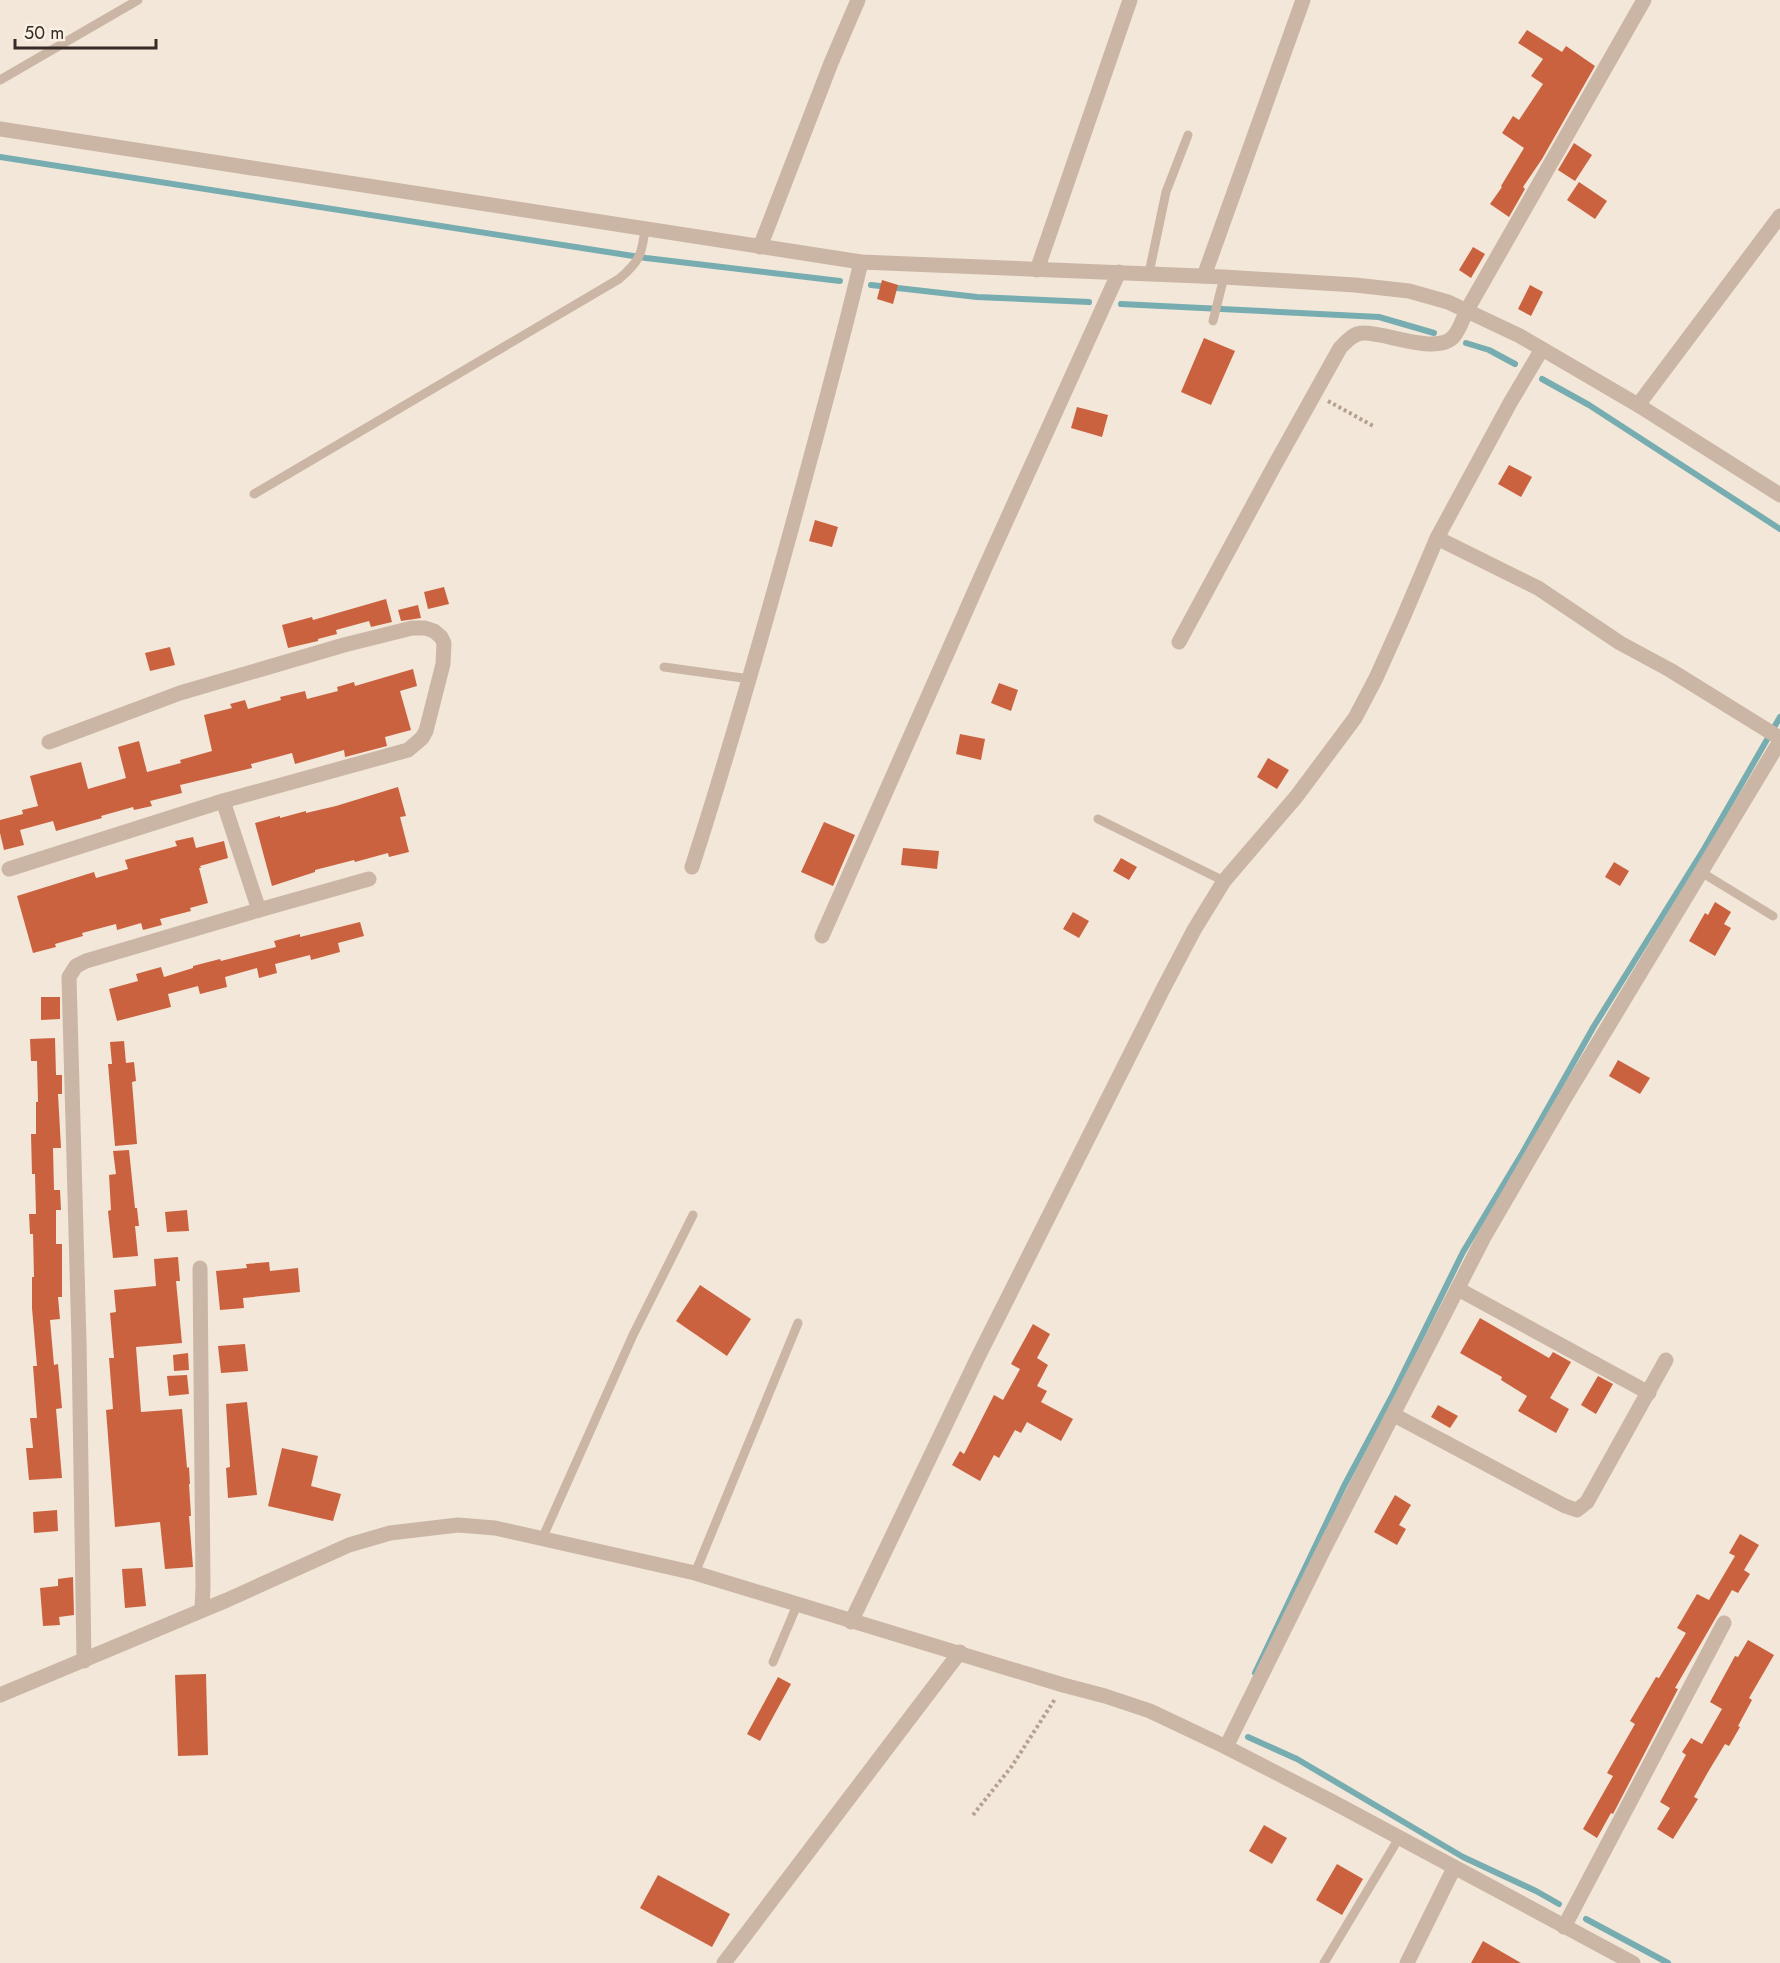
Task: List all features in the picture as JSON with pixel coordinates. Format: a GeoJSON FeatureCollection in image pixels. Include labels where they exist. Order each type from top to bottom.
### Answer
{"type":"FeatureCollection","features":[{"type":"Feature","properties":{"kind":"street"},"geometry":{"type":"LineString","coordinates":[[760,247],[831,63],[858,0]]}},
{"type":"Feature","properties":{"kind":"street"},"geometry":{"type":"LineString","coordinates":[[1037,270],[1130,0]]}},
{"type":"Feature","properties":{"kind":"street"},"geometry":{"type":"LineString","coordinates":[[1204,276],[1303,0]]}},
{"type":"Feature","properties":{"kind":"street"},"geometry":{"type":"LineString","coordinates":[[1179,642],[1340,348],[1351,337],[1361,332],[1425,343],[1448,341],[1454,336],[1644,0]]}},
{"type":"Feature","properties":{"kind":"street"},"geometry":{"type":"LineString","coordinates":[[0,129],[861,262],[1149,273],[1387,287],[1432,297],[1467,310],[1520,336],[1638,405],[1780,495]]}},
{"type":"Feature","properties":{"kind":"street"},"geometry":{"type":"LineString","coordinates":[[1638,405],[1780,216]]}},
{"type":"Feature","properties":{"kind":"street"},"geometry":{"type":"LineString","coordinates":[[692,867],[750,679],[861,262]]}},
{"type":"Feature","properties":{"kind":"street"},"geometry":{"type":"LineString","coordinates":[[822,936],[1119,272]]}},
{"type":"Feature","properties":{"kind":"street"},"geometry":{"type":"LineString","coordinates":[[851,1622],[978,1357],[1156,1001],[1194,930],[1224,881],[1296,797],[1355,717],[1394,638],[1437,538],[1542,349]]}},
{"type":"Feature","properties":{"kind":"street"},"geometry":{"type":"LineString","coordinates":[[1226,1747],[1326,1545],[1484,1237],[1780,739],[1670,670],[1620,643],[1538,588],[1437,538]]}},
{"type":"Feature","properties":{"kind":"street"},"geometry":{"type":"LineString","coordinates":[[9,869],[223,801],[408,750],[416,745],[426,731],[443,664],[444,643],[434,631],[425,628],[412,628],[367,639],[180,693],[49,742]]}},
{"type":"Feature","properties":{"kind":"street"},"geometry":{"type":"LineString","coordinates":[[223,801],[259,910]]}},
{"type":"Feature","properties":{"kind":"street"},"geometry":{"type":"LineString","coordinates":[[84,1661],[79,1341],[69,977],[76,966],[86,961],[369,879]]}},
{"type":"Feature","properties":{"kind":"street"},"geometry":{"type":"LineString","coordinates":[[200,1268],[202,1610]]}},
{"type":"Feature","properties":{"kind":"street"},"geometry":{"type":"LineString","coordinates":[[1458,1289],[1649,1393]]}},
{"type":"Feature","properties":{"kind":"street"},"geometry":{"type":"LineString","coordinates":[[1394,1415],[1565,1506],[1577,1510],[1587,1502],[1666,1360]]}},
{"type":"Feature","properties":{"kind":"street"},"geometry":{"type":"LineString","coordinates":[[0,1695],[227,1600],[349,1545],[390,1533],[458,1525],[495,1528],[695,1573],[1150,1711],[1226,1747],[1633,1963]]}},
{"type":"Feature","properties":{"kind":"street"},"geometry":{"type":"LineString","coordinates":[[203,1586],[227,1600]]}},
{"type":"Feature","properties":{"kind":"street"},"geometry":{"type":"LineString","coordinates":[[1564,1927],[1724,1623]]}},
{"type":"Feature","properties":{"kind":"street"},"geometry":{"type":"LineString","coordinates":[[724,1963],[960,1652]]}},
{"type":"Feature","properties":{"kind":"street"},"geometry":{"type":"LineString","coordinates":[[1407,1963],[1454,1868]]}},
{"type":"Feature","properties":{"kind":"lane"},"geometry":{"type":"LineString","coordinates":[[0,80],[138,0]]}},
{"type":"Feature","properties":{"kind":"lane"},"geometry":{"type":"LineString","coordinates":[[1149,273],[1166,192],[1188,135]]}},
{"type":"Feature","properties":{"kind":"lane"},"geometry":{"type":"LineString","coordinates":[[254,494],[619,279],[634,267],[641,254],[645,229]]}},
{"type":"Feature","properties":{"kind":"lane"},"geometry":{"type":"LineString","coordinates":[[1213,321],[1224,277]]}},
{"type":"Feature","properties":{"kind":"lane"},"geometry":{"type":"LineString","coordinates":[[664,668],[750,679]]}},
{"type":"Feature","properties":{"kind":"lane"},"geometry":{"type":"LineString","coordinates":[[1098,819],[1224,881]]}},
{"type":"Feature","properties":{"kind":"lane"},"geometry":{"type":"LineString","coordinates":[[1701,872],[1773,916]]}},
{"type":"Feature","properties":{"kind":"lane"},"geometry":{"type":"LineString","coordinates":[[542,1539],[633,1335],[693,1215]]}},
{"type":"Feature","properties":{"kind":"lane"},"geometry":{"type":"LineString","coordinates":[[695,1573],[798,1323]]}},
{"type":"Feature","properties":{"kind":"lane"},"geometry":{"type":"LineString","coordinates":[[773,1662],[797,1605]]}},
{"type":"Feature","properties":{"kind":"lane"},"geometry":{"type":"LineString","coordinates":[[1324,1963],[1399,1838]]}},
{"type":"Feature","properties":{"kind":"path"},"geometry":{"type":"LineString","coordinates":[[1314,394],[1375,427]]}},
{"type":"Feature","properties":{"kind":"path"},"geometry":{"type":"LineString","coordinates":[[973,1815],[1012,1766],[1063,1685]]}},
{"type":"Feature","properties":{"kind":"building"},"geometry":{"type":"Polygon","coordinates":[[[1527,30],[1562,52],[1566,46],[1595,66],[1542,159],[1523,187],[1525,189],[1509,217],[1490,204],[1524,148],[1502,133],[1513,116],[1519,120],[1543,84],[1531,76],[1543,59],[1518,43],[1527,30]]]}},
{"type":"Feature","properties":{"kind":"building"},"geometry":{"type":"Polygon","coordinates":[[[1574,143],[1592,155],[1575,181],[1558,170],[1574,143]]]}},
{"type":"Feature","properties":{"kind":"building"},"geometry":{"type":"Polygon","coordinates":[[[1579,182],[1607,201],[1595,219],[1567,200],[1579,182]]]}},
{"type":"Feature","properties":{"kind":"building"},"geometry":{"type":"Polygon","coordinates":[[[1473,247],[1485,254],[1471,278],[1459,270],[1473,247]]]}},
{"type":"Feature","properties":{"kind":"building"},"geometry":{"type":"Polygon","coordinates":[[[882,280],[898,285],[893,304],[877,299],[882,280]]]}},
{"type":"Feature","properties":{"kind":"building"},"geometry":{"type":"Polygon","coordinates":[[[1530,285],[1543,292],[1531,316],[1518,309],[1530,285]]]}},
{"type":"Feature","properties":{"kind":"building"},"geometry":{"type":"Polygon","coordinates":[[[1204,338],[1235,351],[1211,405],[1181,392],[1204,338]]]}},
{"type":"Feature","properties":{"kind":"building"},"geometry":{"type":"Polygon","coordinates":[[[1077,407],[1108,415],[1102,437],[1071,428],[1077,407]]]}},
{"type":"Feature","properties":{"kind":"building"},"geometry":{"type":"Polygon","coordinates":[[[1509,465],[1532,477],[1521,497],[1498,484],[1509,465]]]}},
{"type":"Feature","properties":{"kind":"building"},"geometry":{"type":"Polygon","coordinates":[[[815,520],[838,527],[832,547],[809,541],[815,520]]]}},
{"type":"Feature","properties":{"kind":"building"},"geometry":{"type":"Polygon","coordinates":[[[444,587],[449,604],[428,609],[424,592],[444,587]]]}},
{"type":"Feature","properties":{"kind":"building"},"geometry":{"type":"Polygon","coordinates":[[[386,599],[392,622],[371,627],[369,621],[336,630],[337,634],[318,639],[318,641],[288,648],[282,625],[312,617],[313,620],[386,599]]]}},
{"type":"Feature","properties":{"kind":"building"},"geometry":{"type":"Polygon","coordinates":[[[418,605],[421,618],[401,621],[398,610],[418,605]]]}},
{"type":"Feature","properties":{"kind":"building"},"geometry":{"type":"Polygon","coordinates":[[[170,647],[175,665],[150,671],[145,653],[170,647]]]}},
{"type":"Feature","properties":{"kind":"building"},"geometry":{"type":"Polygon","coordinates":[[[413,669],[417,686],[400,691],[411,730],[385,737],[387,746],[345,757],[344,750],[295,764],[292,753],[251,764],[252,768],[180,785],[182,793],[150,801],[152,806],[134,810],[133,807],[56,831],[53,821],[20,830],[24,845],[4,850],[0,820],[23,814],[22,810],[38,806],[30,776],[81,762],[88,789],[126,778],[118,747],[139,741],[147,772],[181,763],[180,760],[212,751],[204,715],[232,708],[230,704],[245,700],[248,709],[281,700],[280,697],[305,691],[307,699],[338,691],[337,687],[354,682],[355,686],[413,669]]]}},
{"type":"Feature","properties":{"kind":"building"},"geometry":{"type":"Polygon","coordinates":[[[999,683],[1018,690],[1011,711],[991,703],[999,683]]]}},
{"type":"Feature","properties":{"kind":"building"},"geometry":{"type":"Polygon","coordinates":[[[960,734],[985,739],[981,760],[956,754],[960,734]]]}},
{"type":"Feature","properties":{"kind":"building"},"geometry":{"type":"Polygon","coordinates":[[[1268,758],[1289,770],[1277,789],[1257,777],[1268,758]]]}},
{"type":"Feature","properties":{"kind":"building"},"geometry":{"type":"Polygon","coordinates":[[[398,787],[406,816],[400,817],[409,852],[389,857],[388,853],[355,862],[354,860],[315,870],[315,872],[272,886],[255,823],[336,806],[398,787]]]}},
{"type":"Feature","properties":{"kind":"building"},"geometry":{"type":"Polygon","coordinates":[[[824,822],[855,835],[833,886],[801,872],[824,822]]]}},
{"type":"Feature","properties":{"kind":"building"},"geometry":{"type":"Polygon","coordinates":[[[193,837],[196,848],[224,841],[228,858],[199,868],[208,903],[190,908],[191,911],[160,919],[162,925],[143,930],[141,923],[117,930],[116,924],[82,933],[83,936],[33,953],[17,896],[94,872],[96,878],[128,869],[125,860],[177,846],[175,841],[193,837]]]}},
{"type":"Feature","properties":{"kind":"building"},"geometry":{"type":"Polygon","coordinates":[[[903,848],[939,851],[937,869],[901,865],[903,848]]]}},
{"type":"Feature","properties":{"kind":"building"},"geometry":{"type":"Polygon","coordinates":[[[1121,858],[1137,867],[1129,880],[1113,871],[1121,858]]]}},
{"type":"Feature","properties":{"kind":"building"},"geometry":{"type":"Polygon","coordinates":[[[1614,862],[1629,871],[1620,886],[1605,877],[1614,862]]]}},
{"type":"Feature","properties":{"kind":"building"},"geometry":{"type":"Polygon","coordinates":[[[1715,902],[1731,912],[1724,924],[1731,928],[1715,956],[1689,941],[1705,913],[1708,915],[1715,902]]]}},
{"type":"Feature","properties":{"kind":"building"},"geometry":{"type":"Polygon","coordinates":[[[1073,912],[1089,921],[1079,938],[1063,929],[1073,912]]]}},
{"type":"Feature","properties":{"kind":"building"},"geometry":{"type":"Polygon","coordinates":[[[360,922],[364,936],[338,943],[340,952],[311,960],[310,955],[275,964],[277,973],[259,978],[257,968],[225,977],[227,987],[200,994],[198,986],[168,994],[171,1007],[117,1021],[109,989],[138,981],[136,974],[161,967],[164,977],[193,968],[193,966],[276,947],[274,941],[360,922]]]}},
{"type":"Feature","properties":{"kind":"building"},"geometry":{"type":"Polygon","coordinates":[[[41,997],[60,997],[60,1019],[41,1020],[41,997]]]}},
{"type":"Feature","properties":{"kind":"building"},"geometry":{"type":"Polygon","coordinates":[[[55,1038],[56,1075],[62,1075],[62,1094],[58,1094],[61,1148],[53,1148],[54,1190],[60,1190],[61,1210],[56,1210],[56,1244],[62,1244],[62,1297],[58,1297],[60,1319],[50,1320],[54,1365],[58,1364],[62,1408],[56,1409],[62,1478],[29,1480],[26,1448],[33,1448],[30,1418],[37,1418],[33,1366],[37,1366],[32,1308],[33,1234],[30,1234],[29,1214],[36,1214],[31,1134],[36,1134],[36,1102],[38,1102],[37,1061],[31,1061],[30,1039],[55,1038]]]}},
{"type":"Feature","properties":{"kind":"building"},"geometry":{"type":"Polygon","coordinates":[[[124,1041],[126,1063],[134,1062],[136,1081],[132,1082],[137,1144],[115,1146],[108,1064],[112,1064],[110,1042],[124,1041]]]}},
{"type":"Feature","properties":{"kind":"building"},"geometry":{"type":"Polygon","coordinates":[[[1618,1060],[1650,1078],[1640,1094],[1609,1076],[1618,1060]]]}},
{"type":"Feature","properties":{"kind":"building"},"geometry":{"type":"Polygon","coordinates":[[[129,1150],[139,1226],[135,1226],[138,1256],[113,1258],[108,1211],[111,1210],[109,1175],[116,1174],[113,1151],[129,1150]]]}},
{"type":"Feature","properties":{"kind":"building"},"geometry":{"type":"Polygon","coordinates":[[[187,1210],[189,1231],[167,1232],[165,1212],[187,1210]]]}},
{"type":"Feature","properties":{"kind":"building"},"geometry":{"type":"Polygon","coordinates":[[[178,1257],[180,1281],[176,1281],[182,1343],[136,1347],[141,1412],[182,1409],[187,1468],[189,1467],[191,1516],[189,1516],[193,1567],[165,1569],[160,1522],[115,1527],[106,1410],[113,1409],[109,1358],[114,1358],[110,1313],[116,1312],[114,1290],[156,1286],[154,1259],[178,1257]]]}},
{"type":"Feature","properties":{"kind":"building"},"geometry":{"type":"Polygon","coordinates":[[[269,1262],[270,1271],[298,1268],[300,1292],[243,1298],[244,1308],[220,1310],[216,1271],[247,1268],[246,1264],[269,1262]]]}},
{"type":"Feature","properties":{"kind":"building"},"geometry":{"type":"Polygon","coordinates":[[[700,1285],[751,1319],[727,1356],[676,1321],[700,1285]]]}},
{"type":"Feature","properties":{"kind":"building"},"geometry":{"type":"Polygon","coordinates":[[[1480,1318],[1549,1358],[1553,1352],[1571,1362],[1550,1398],[1569,1409],[1556,1433],[1518,1411],[1527,1396],[1501,1380],[1502,1377],[1460,1353],[1480,1318]]]}},
{"type":"Feature","properties":{"kind":"building"},"geometry":{"type":"Polygon","coordinates":[[[1033,1324],[1050,1334],[1037,1358],[1048,1365],[1037,1386],[1047,1391],[1041,1402],[1073,1419],[1061,1441],[1027,1422],[1021,1433],[1015,1430],[999,1458],[994,1455],[980,1481],[952,1465],[960,1451],[964,1454],[994,1395],[1003,1400],[1020,1369],[1011,1364],[1033,1324]]]}},
{"type":"Feature","properties":{"kind":"building"},"geometry":{"type":"Polygon","coordinates":[[[245,1344],[248,1371],[221,1373],[218,1346],[245,1344]]]}},
{"type":"Feature","properties":{"kind":"building"},"geometry":{"type":"Polygon","coordinates":[[[188,1353],[189,1370],[174,1371],[173,1355],[188,1353]]]}},
{"type":"Feature","properties":{"kind":"building"},"geometry":{"type":"Polygon","coordinates":[[[187,1375],[189,1394],[169,1396],[167,1376],[187,1375]]]}},
{"type":"Feature","properties":{"kind":"building"},"geometry":{"type":"Polygon","coordinates":[[[1598,1376],[1613,1384],[1596,1414],[1581,1405],[1598,1376]]]}},
{"type":"Feature","properties":{"kind":"building"},"geometry":{"type":"Polygon","coordinates":[[[247,1402],[257,1495],[228,1498],[226,1468],[230,1467],[226,1404],[247,1402]]]}},
{"type":"Feature","properties":{"kind":"building"},"geometry":{"type":"Polygon","coordinates":[[[1438,1405],[1458,1416],[1450,1428],[1431,1417],[1438,1405]]]}},
{"type":"Feature","properties":{"kind":"building"},"geometry":{"type":"Polygon","coordinates":[[[282,1448],[318,1456],[311,1486],[341,1494],[333,1521],[268,1506],[282,1448]]]}},
{"type":"Feature","properties":{"kind":"building"},"geometry":{"type":"Polygon","coordinates":[[[1395,1495],[1411,1505],[1399,1525],[1406,1529],[1397,1545],[1374,1532],[1395,1495]]]}},
{"type":"Feature","properties":{"kind":"building"},"geometry":{"type":"Polygon","coordinates":[[[57,1510],[58,1531],[34,1533],[33,1512],[57,1510]]]}},
{"type":"Feature","properties":{"kind":"building"},"geometry":{"type":"Polygon","coordinates":[[[1740,1534],[1759,1545],[1744,1570],[1750,1574],[1738,1593],[1732,1590],[1675,1688],[1678,1689],[1613,1814],[1611,1813],[1597,1838],[1583,1829],[1613,1776],[1607,1773],[1635,1724],[1630,1721],[1686,1633],[1677,1628],[1697,1594],[1709,1600],[1735,1556],[1729,1553],[1740,1534]]]}},
{"type":"Feature","properties":{"kind":"building"},"geometry":{"type":"Polygon","coordinates":[[[142,1568],[146,1606],[125,1608],[122,1569],[142,1568]]]}},
{"type":"Feature","properties":{"kind":"building"},"geometry":{"type":"Polygon","coordinates":[[[73,1577],[74,1615],[59,1617],[60,1625],[43,1626],[40,1588],[58,1586],[58,1579],[73,1577]]]}},
{"type":"Feature","properties":{"kind":"building"},"geometry":{"type":"Polygon","coordinates":[[[1748,1640],[1774,1655],[1749,1698],[1752,1700],[1738,1726],[1740,1727],[1729,1746],[1725,1744],[1708,1772],[1694,1797],[1698,1799],[1673,1839],[1657,1829],[1670,1808],[1660,1802],[1686,1755],[1682,1752],[1691,1738],[1702,1744],[1722,1709],[1710,1702],[1735,1656],[1738,1657],[1748,1640]]]}},
{"type":"Feature","properties":{"kind":"building"},"geometry":{"type":"Polygon","coordinates":[[[206,1674],[208,1755],[178,1756],[175,1675],[206,1674]]]}},
{"type":"Feature","properties":{"kind":"building"},"geometry":{"type":"Polygon","coordinates":[[[778,1677],[791,1684],[760,1741],[747,1734],[778,1677]]]}},
{"type":"Feature","properties":{"kind":"building"},"geometry":{"type":"Polygon","coordinates":[[[1264,1825],[1287,1838],[1272,1864],[1249,1851],[1264,1825]]]}},
{"type":"Feature","properties":{"kind":"building"},"geometry":{"type":"Polygon","coordinates":[[[1337,1864],[1363,1879],[1342,1915],[1316,1900],[1337,1864]]]}},
{"type":"Feature","properties":{"kind":"building"},"geometry":{"type":"Polygon","coordinates":[[[658,1875],[730,1914],[712,1947],[640,1908],[658,1875]]]}},
{"type":"Feature","properties":{"kind":"building"},"geometry":{"type":"Polygon","coordinates":[[[1483,1941],[1521,1963],[1471,1963],[1483,1941]]]}},
{"type":"Feature","properties":{"kind":"waterway"},"geometry":{"type":"LineString","coordinates":[[0,157],[646,258],[840,281]]}},
{"type":"Feature","properties":{"kind":"waterway"},"geometry":{"type":"LineString","coordinates":[[871,285],[977,297],[1089,302]]}},
{"type":"Feature","properties":{"kind":"waterway"},"geometry":{"type":"LineString","coordinates":[[1121,304],[1379,317],[1434,333]]}},
{"type":"Feature","properties":{"kind":"waterway"},"geometry":{"type":"LineString","coordinates":[[1466,343],[1489,350],[1515,364]]}},
{"type":"Feature","properties":{"kind":"waterway"},"geometry":{"type":"LineString","coordinates":[[1542,379],[1589,405],[1780,529]]}},
{"type":"Feature","properties":{"kind":"waterway"},"geometry":{"type":"LineString","coordinates":[[1255,1673],[1344,1486],[1392,1396],[1463,1252],[1594,1026],[1704,849],[1780,717]]}},
{"type":"Feature","properties":{"kind":"waterway"},"geometry":{"type":"LineString","coordinates":[[1248,1737],[1297,1759],[1463,1857],[1559,1904]]}},
{"type":"Feature","properties":{"kind":"waterway"},"geometry":{"type":"LineString","coordinates":[[1586,1919],[1668,1963]]}}]}
